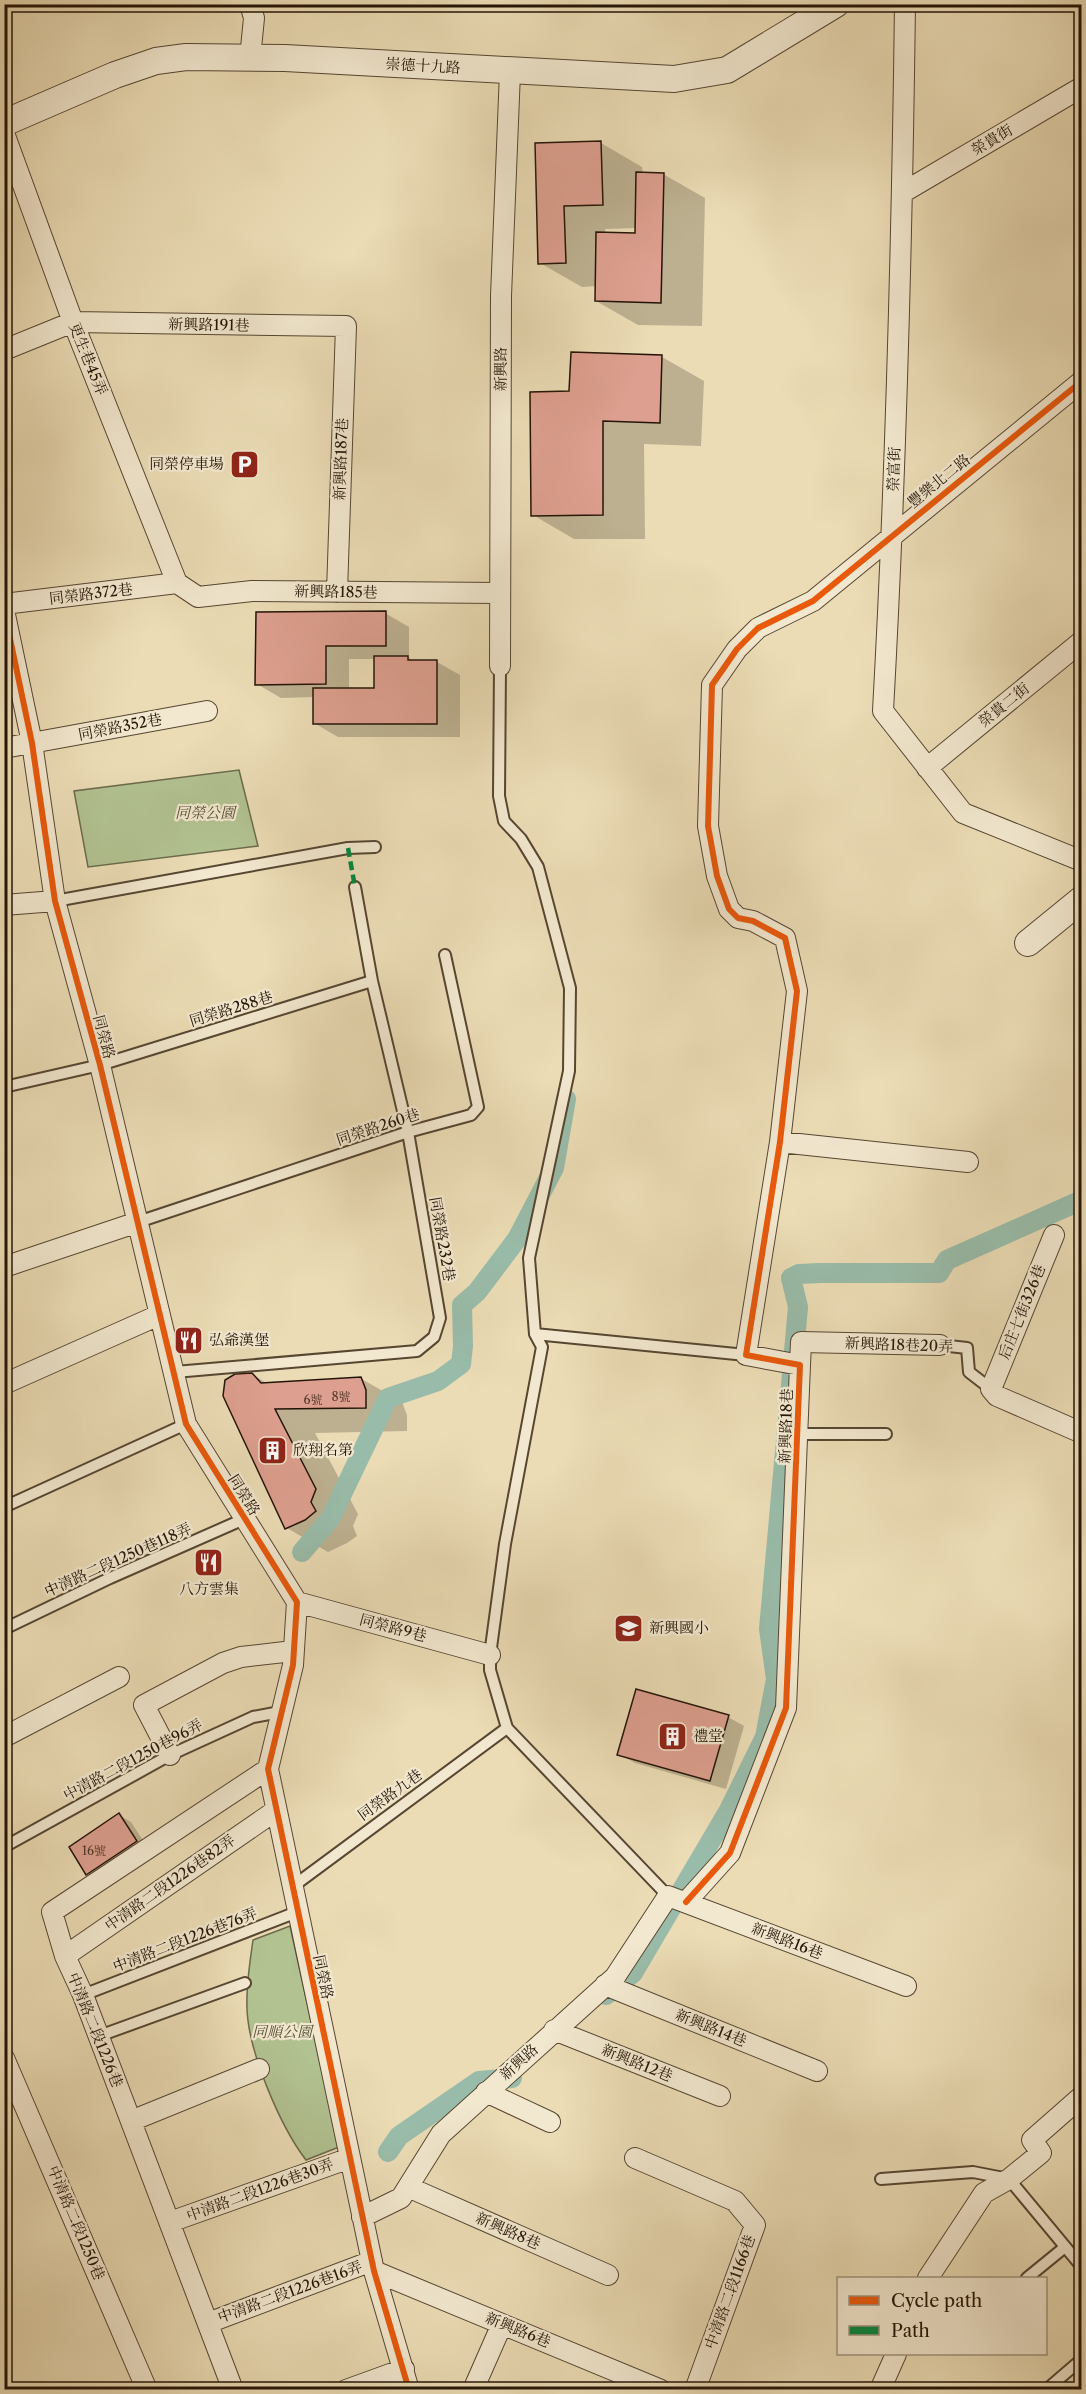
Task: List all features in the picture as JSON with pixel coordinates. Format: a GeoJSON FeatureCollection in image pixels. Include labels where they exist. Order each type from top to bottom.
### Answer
{"type":"FeatureCollection","features":[{"type":"Feature","properties":{"kind":"street"},"geometry":{"type":"LineString","coordinates":[[250,4],[254,18],[250,58]]}},
{"type":"Feature","properties":{"kind":"street","name":"崇德十九路"},"geometry":{"type":"LineString","coordinates":[[4,123],[115,75],[156,61],[186,57],[285,58],[510,72],[674,79],[727,70],[836,4]]}},
{"type":"Feature","properties":{"kind":"street","name":"榮富街"},"geometry":{"type":"LineString","coordinates":[[905,4],[893,535],[883,711],[963,813],[1082,861]]}},
{"type":"Feature","properties":{"kind":"street","name":"新興路"},"geometry":{"type":"LineString","coordinates":[[500,666],[501,296],[510,72]]}},
{"type":"Feature","properties":{"kind":"street","name":"榮貴街"},"geometry":{"type":"LineString","coordinates":[[902,193],[1082,87]]}},
{"type":"Feature","properties":{"kind":"street","name":"更生巷45弄"},"geometry":{"type":"LineString","coordinates":[[4,133],[73,322],[177,583]]}},
{"type":"Feature","properties":{"kind":"street"},"geometry":{"type":"LineString","coordinates":[[4,350],[73,322]]}},
{"type":"Feature","properties":{"kind":"street","name":"新興路191巷"},"geometry":{"type":"LineString","coordinates":[[73,322],[346,326]]}},
{"type":"Feature","properties":{"kind":"street","name":"新興路187巷"},"geometry":{"type":"LineString","coordinates":[[337,592],[346,326]]}},
{"type":"Feature","properties":{"kind":"street","name":"豐樂北二路"},"geometry":{"type":"LineString","coordinates":[[780,1142],[797,991],[785,938],[753,921],[738,918],[729,909],[717,876],[708,826],[711,685],[737,649],[758,628],[813,602],[1082,381]]}},
{"type":"Feature","properties":{"kind":"street","name":"新興路185巷"},"geometry":{"type":"LineString","coordinates":[[177,583],[198,597],[252,591],[500,593]]}},
{"type":"Feature","properties":{"kind":"street","name":"同榮路372巷"},"geometry":{"type":"LineString","coordinates":[[4,604],[177,583]]}},
{"type":"Feature","properties":{"kind":"street","name":"同榮路"},"geometry":{"type":"LineString","coordinates":[[4,610],[32,743],[55,901],[100,1065],[186,1424],[297,1602],[293,1665],[268,1769],[291,1887],[373,2266],[410,2390]]}},
{"type":"Feature","properties":{"kind":"street","name":"榮貴二街"},"geometry":{"type":"LineString","coordinates":[[927,768],[1082,641]]}},
{"type":"Feature","properties":{"kind":"street","name":"同榮路352巷"},"geometry":{"type":"LineString","coordinates":[[4,748],[207,711]]}},
{"type":"Feature","properties":{"kind":"street"},"geometry":{"type":"LineString","coordinates":[[1028,943],[1082,899]]}},
{"type":"Feature","properties":{"kind":"street"},"geometry":{"type":"LineString","coordinates":[[4,905],[55,901]]}},
{"type":"Feature","properties":{"kind":"street"},"geometry":{"type":"LineString","coordinates":[[800,1365],[746,1355],[780,1142],[968,1162]]}},
{"type":"Feature","properties":{"kind":"street"},"geometry":{"type":"LineString","coordinates":[[4,1267],[138,1222]]}},
{"type":"Feature","properties":{"kind":"street","name":"后庄七街326巷"},"geometry":{"type":"LineString","coordinates":[[991,1389],[1054,1235]]}},
{"type":"Feature","properties":{"kind":"street"},"geometry":{"type":"LineString","coordinates":[[4,1384],[159,1315]]}},
{"type":"Feature","properties":{"kind":"street","name":"新興路18巷20弄"},"geometry":{"type":"LineString","coordinates":[[800,1365],[801,1342],[940,1345]]}},
{"type":"Feature","properties":{"kind":"street","name":"新興路18巷"},"geometry":{"type":"LineString","coordinates":[[677,1899],[730,1853],[786,1708],[800,1365]]}},
{"type":"Feature","properties":{"kind":"street"},"geometry":{"type":"LineString","coordinates":[[991,1389],[997,1396],[1082,1433]]}},
{"type":"Feature","properties":{"kind":"street","name":"同榮路9巷"},"geometry":{"type":"LineString","coordinates":[[297,1602],[490,1655]]}},
{"type":"Feature","properties":{"kind":"street"},"geometry":{"type":"LineString","coordinates":[[170,1755],[144,1705],[223,1663],[241,1657],[293,1651]]}},
{"type":"Feature","properties":{"kind":"street"},"geometry":{"type":"LineString","coordinates":[[4,1737],[119,1677]]}},
{"type":"Feature","properties":{"kind":"street","name":"中清路二段1226巷"},"geometry":{"type":"LineString","coordinates":[[233,2390],[99,2036],[65,1956],[52,1912],[268,1769]]}},
{"type":"Feature","properties":{"kind":"street","name":"中清路二段1226巷82弄"},"geometry":{"type":"LineString","coordinates":[[65,1956],[275,1810]]}},
{"type":"Feature","properties":{"kind":"street","name":"新興路"},"geometry":{"type":"LineString","coordinates":[[362,2217],[401,2198],[441,2133],[615,1977],[677,1899]]}},
{"type":"Feature","properties":{"kind":"street","name":"新興路16巷"},"geometry":{"type":"LineString","coordinates":[[677,1899],[906,1986]]}},
{"type":"Feature","properties":{"kind":"street","name":"新興路14巷"},"geometry":{"type":"LineString","coordinates":[[605,1985],[817,2071]]}},
{"type":"Feature","properties":{"kind":"street","name":"新興路12巷"},"geometry":{"type":"LineString","coordinates":[[554,2030],[720,2096]]}},
{"type":"Feature","properties":{"kind":"street","name":"中清路二段1250巷"},"geometry":{"type":"LineString","coordinates":[[4,2058],[147,2390]]}},
{"type":"Feature","properties":{"kind":"street"},"geometry":{"type":"LineString","coordinates":[[131,2121],[259,2069]]}},
{"type":"Feature","properties":{"kind":"street"},"geometry":{"type":"LineString","coordinates":[[486,2092],[550,2122]]}},
{"type":"Feature","properties":{"kind":"street"},"geometry":{"type":"LineString","coordinates":[[929,2277],[984,2193],[1009,2179],[1041,2152],[1032,2140],[1082,2096]]}},
{"type":"Feature","properties":{"kind":"street","name":"中清路二段1226巷30弄"},"geometry":{"type":"LineString","coordinates":[[170,2223],[350,2158]]}},
{"type":"Feature","properties":{"kind":"street","name":"中清路二段1166巷"},"geometry":{"type":"LineString","coordinates":[[634,2158],[735,2200],[755,2225],[694,2390]]}},
{"type":"Feature","properties":{"kind":"street","name":"新興路8巷"},"geometry":{"type":"LineString","coordinates":[[408,2187],[608,2275]]}},
{"type":"Feature","properties":{"kind":"street","name":"中清路二段1226巷16弄"},"geometry":{"type":"LineString","coordinates":[[208,2323],[373,2266]]}},
{"type":"Feature","properties":{"kind":"street","name":"新興路6巷"},"geometry":{"type":"LineString","coordinates":[[373,2266],[502,2324],[661,2390]]}},
{"type":"Feature","properties":{"kind":"street"},"geometry":{"type":"LineString","coordinates":[[473,2390],[502,2324]]}},
{"type":"Feature","properties":{"kind":"street"},"geometry":{"type":"LineString","coordinates":[[880,2390],[896,2355]]}},
{"type":"Feature","properties":{"kind":"street"},"geometry":{"type":"LineString","coordinates":[[346,2390],[404,2369]]}},
{"type":"Feature","properties":{"kind":"lane"},"geometry":{"type":"LineString","coordinates":[[500,666],[499,796],[504,821],[521,839],[538,867],[570,988],[569,1071],[529,1258],[535,1334],[543,1347],[506,1544],[490,1655],[490,1670],[507,1728],[677,1899]]}},
{"type":"Feature","properties":{"kind":"lane"},"geometry":{"type":"LineString","coordinates":[[55,901],[348,848],[375,847]]}},
{"type":"Feature","properties":{"kind":"lane","name":"同榮路232巷"},"geometry":{"type":"LineString","coordinates":[[175,1372],[417,1351],[434,1337],[440,1318],[408,1132],[372,981],[355,887]]}},
{"type":"Feature","properties":{"kind":"lane","name":"同榮路260巷"},"geometry":{"type":"LineString","coordinates":[[138,1222],[408,1132],[471,1115],[478,1107],[445,955]]}},
{"type":"Feature","properties":{"kind":"lane","name":"同榮路288巷"},"geometry":{"type":"LineString","coordinates":[[4,1087],[100,1065],[372,981]]}},
{"type":"Feature","properties":{"kind":"lane"},"geometry":{"type":"LineString","coordinates":[[535,1334],[746,1355]]}},
{"type":"Feature","properties":{"kind":"lane","name":"新興路18巷20弄"},"geometry":{"type":"LineString","coordinates":[[940,1345],[967,1348],[969,1372],[991,1389]]}},
{"type":"Feature","properties":{"kind":"lane"},"geometry":{"type":"LineString","coordinates":[[4,1507],[186,1424]]}},
{"type":"Feature","properties":{"kind":"lane"},"geometry":{"type":"LineString","coordinates":[[798,1434],[886,1434]]}},
{"type":"Feature","properties":{"kind":"lane","name":"中清路二段1250巷118弄"},"geometry":{"type":"LineString","coordinates":[[4,1629],[110,1578],[244,1519]]}},
{"type":"Feature","properties":{"kind":"lane","name":"中清路二段1250巷96弄"},"geometry":{"type":"LineString","coordinates":[[4,1847],[170,1755],[253,1717],[280,1712]]}},
{"type":"Feature","properties":{"kind":"lane","name":"同榮路九巷"},"geometry":{"type":"LineString","coordinates":[[291,1887],[507,1728]]}},
{"type":"Feature","properties":{"kind":"lane","name":"中清路二段1226巷76弄"},"geometry":{"type":"LineString","coordinates":[[83,1995],[297,1912]]}},
{"type":"Feature","properties":{"kind":"lane"},"geometry":{"type":"LineString","coordinates":[[99,2036],[245,1983]]}},
{"type":"Feature","properties":{"kind":"lane"},"geometry":{"type":"LineString","coordinates":[[881,2179],[973,2172],[1009,2179],[1082,2267]]}},
{"type":"Feature","properties":{"kind":"lane"},"geometry":{"type":"LineString","coordinates":[[1029,2277],[1069,2251],[1082,2248]]}},
{"type":"Feature","properties":{"kind":"lane"},"geometry":{"type":"LineString","coordinates":[[1046,2390],[1082,2359]]}},
{"type":"Feature","properties":{"kind":"green space","name":"同榮公園"},"geometry":{"type":"Polygon","coordinates":[[[239,770],[258,846],[88,867],[74,791],[239,770]]]}},
{"type":"Feature","properties":{"kind":"green space","name":"同順公園"},"geometry":{"type":"Polygon","coordinates":[[[290,1926],[339,2147],[306,2160],[286,2128],[267,2087],[253,2045],[247,2008],[253,1940],[290,1926]]]}},
{"type":"Feature","properties":{"kind":"building"},"geometry":{"type":"Polygon","coordinates":[[[601,141],[603,205],[564,206],[566,263],[538,264],[535,143],[601,141]]]}},
{"type":"Feature","properties":{"kind":"building"},"geometry":{"type":"Polygon","coordinates":[[[636,172],[664,173],[661,303],[595,301],[596,232],[635,233],[636,172]]]}},
{"type":"Feature","properties":{"kind":"building"},"geometry":{"type":"Polygon","coordinates":[[[571,352],[662,355],[660,423],[603,421],[603,515],[531,516],[530,392],[569,391],[571,352]]]}},
{"type":"Feature","properties":{"kind":"building"},"geometry":{"type":"Polygon","coordinates":[[[386,611],[386,646],[326,646],[326,684],[255,685],[256,612],[386,611]]]}},
{"type":"Feature","properties":{"kind":"building"},"geometry":{"type":"Polygon","coordinates":[[[374,656],[408,656],[408,660],[437,660],[437,724],[313,724],[313,688],[374,688],[374,656]]]}},
{"type":"Feature","properties":{"kind":"building","name":"欣翔名第"},"geometry":{"type":"Polygon","coordinates":[[[252,1373],[261,1383],[361,1377],[366,1390],[366,1408],[275,1409],[316,1489],[311,1502],[316,1511],[305,1520],[285,1529],[223,1396],[225,1380],[235,1374],[252,1373]]]}},
{"type":"Feature","properties":{"kind":"building","name":"禮堂"},"geometry":{"type":"Polygon","coordinates":[[[636,1689],[729,1715],[710,1781],[617,1755],[636,1689]]]}},
{"type":"Feature","properties":{"kind":"building"},"geometry":{"type":"Polygon","coordinates":[[[119,1813],[137,1841],[86,1875],[69,1847],[119,1813]]]}},
{"type":"Feature","properties":{"kind":"waterway"},"geometry":{"type":"LineString","coordinates":[[302,1552],[330,1519],[388,1398],[438,1381],[461,1364],[462,1305],[477,1292],[517,1239],[554,1168],[566,1099]]}},
{"type":"Feature","properties":{"kind":"waterway"},"geometry":{"type":"LineString","coordinates":[[606,1995],[633,1973],[729,1810],[765,1737],[776,1679],[769,1629],[798,1307],[791,1278],[799,1274],[820,1273],[939,1273],[947,1260],[1082,1200]]}},
{"type":"Feature","properties":{"kind":"waterway"},"geometry":{"type":"LineString","coordinates":[[388,2152],[399,2136],[479,2081],[512,2078]]}},
{"type":"Feature","properties":{"kind":"marked path"},"geometry":{"type":"LineString","coordinates":[[348,848],[355,887]]}},
{"type":"Feature","properties":{"kind":"cycle path"},"geometry":{"type":"LineString","coordinates":[[686,1902],[730,1853],[786,1708],[800,1365],[746,1355],[780,1142],[797,991],[785,938],[753,921],[738,918],[729,909],[717,876],[708,826],[712,685],[737,649],[758,628],[813,601],[1082,381]]}},
{"type":"Feature","properties":{"kind":"cycle path"},"geometry":{"type":"LineString","coordinates":[[4,610],[32,743],[55,901],[100,1065],[186,1424],[297,1602],[293,1665],[268,1769],[374,2271],[409,2390]]}},
{"type":"Feature","properties":{"kind":"place","name":"同榮停車場"},"geometry":{"type":"Point","coordinates":[245,464]}},
{"type":"Feature","properties":{"kind":"place","name":"弘爺漢堡"},"geometry":{"type":"Point","coordinates":[188,1340]}},
{"type":"Feature","properties":{"kind":"place","name":"欣翔名第"},"geometry":{"type":"Point","coordinates":[272,1450]}},
{"type":"Feature","properties":{"kind":"place","name":"八方雲集"},"geometry":{"type":"Point","coordinates":[209,1562]}},
{"type":"Feature","properties":{"kind":"place","name":"新興國小"},"geometry":{"type":"Point","coordinates":[628,1628]}},
{"type":"Feature","properties":{"kind":"place","name":"禮堂"},"geometry":{"type":"Point","coordinates":[672,1736]}}]}
